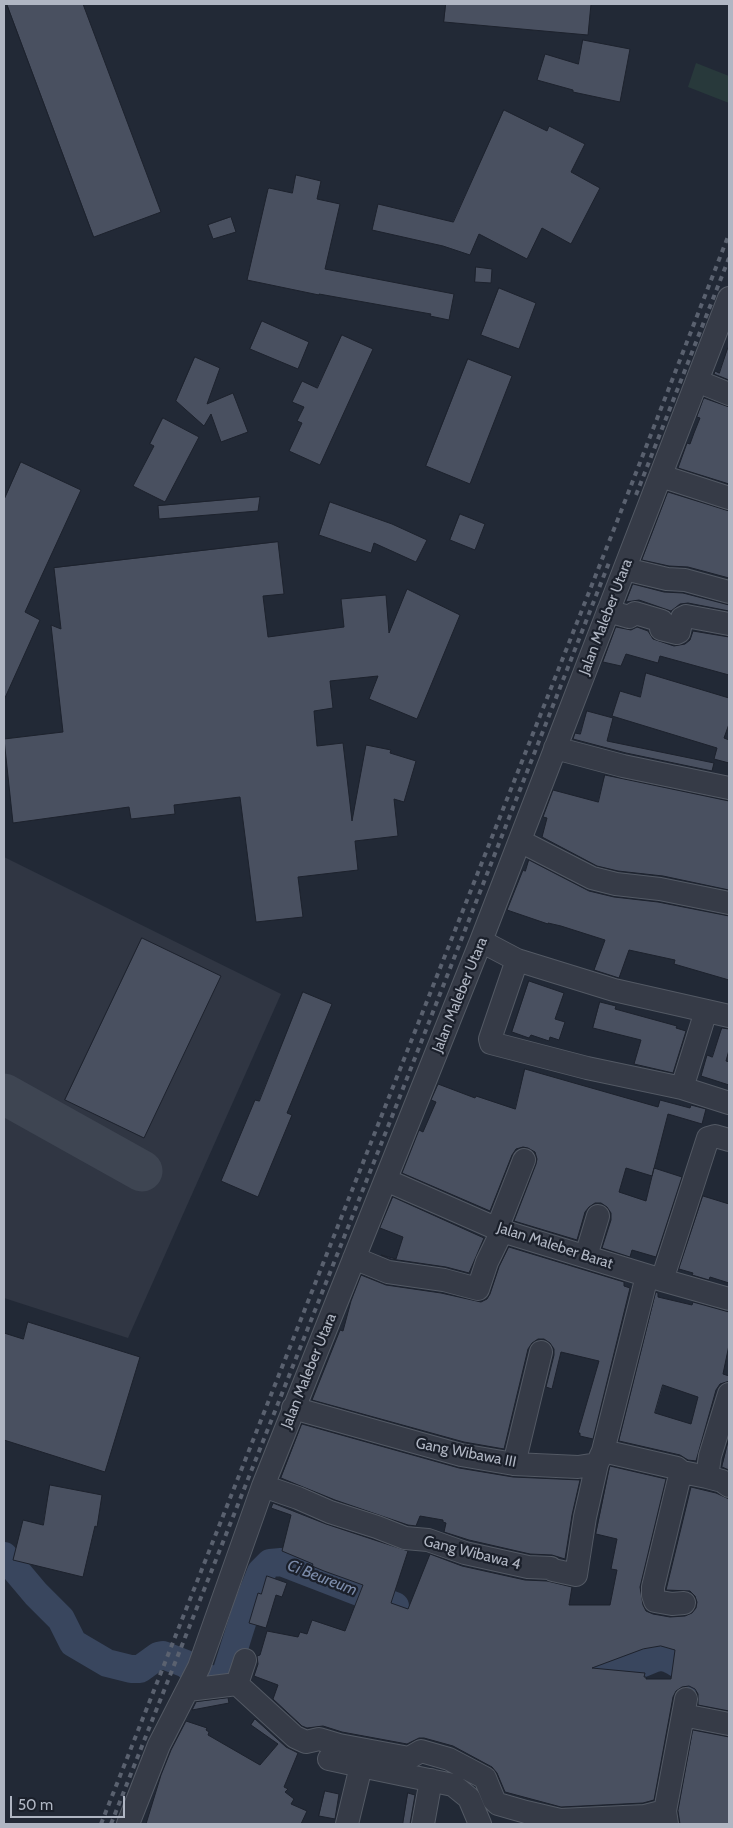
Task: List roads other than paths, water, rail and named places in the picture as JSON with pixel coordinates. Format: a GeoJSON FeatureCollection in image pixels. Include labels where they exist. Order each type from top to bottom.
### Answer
{"type":"FeatureCollection","features":[{"type":"Feature","properties":{"kind":"street","name":"Jalan Maleber Utara"},"geometry":{"type":"LineString","coordinates":[[128,1824],[159,1745],[193,1680],[293,1408],[481,942],[729,298]]}},
{"type":"Feature","properties":{"kind":"street"},"geometry":{"type":"LineString","coordinates":[[697,381],[729,394]]}},
{"type":"Feature","properties":{"kind":"street"},"geometry":{"type":"LineString","coordinates":[[661,476],[729,498]]}},
{"type":"Feature","properties":{"kind":"street"},"geometry":{"type":"LineString","coordinates":[[624,570],[667,579],[685,580],[729,592]]}},
{"type":"Feature","properties":{"kind":"street"},"geometry":{"type":"LineString","coordinates":[[608,611],[629,617],[635,613],[662,621],[661,629],[677,633],[679,632],[682,618],[686,616],[729,624]]}},
{"type":"Feature","properties":{"kind":"street"},"geometry":{"type":"LineString","coordinates":[[555,748],[623,766],[729,788]]}},
{"type":"Feature","properties":{"kind":"street"},"geometry":{"type":"LineString","coordinates":[[520,841],[592,878],[616,884],[660,889],[729,903]]}},
{"type":"Feature","properties":{"kind":"street"},"geometry":{"type":"LineString","coordinates":[[481,942],[517,960],[614,990],[729,1016]]}},
{"type":"Feature","properties":{"kind":"street"},"geometry":{"type":"LineString","coordinates":[[517,960],[490,1039],[491,1043],[586,1068],[682,1088],[729,1103]]}},
{"type":"Feature","properties":{"kind":"street"},"geometry":{"type":"LineString","coordinates":[[682,1088],[706,1011]]}},
{"type":"Feature","properties":{"kind":"street"},"geometry":{"type":"LineString","coordinates":[[600,1458],[654,1278],[708,1138],[714,1136],[729,1140]]}},
{"type":"Feature","properties":{"kind":"street"},"geometry":{"type":"LineString","coordinates":[[354,1258],[388,1272],[444,1280],[479,1289],[524,1160]]}},
{"type":"Feature","properties":{"kind":"street","name":"Jalan Maleber Barat"},"geometry":{"type":"LineString","coordinates":[[386,1180],[500,1230],[654,1278],[729,1299]]}},
{"type":"Feature","properties":{"kind":"street"},"geometry":{"type":"LineString","coordinates":[[586,1256],[598,1216]]}},
{"type":"Feature","properties":{"kind":"street"},"geometry":{"type":"LineString","coordinates":[[514,1464],[541,1352]]}},
{"type":"Feature","properties":{"kind":"street"},"geometry":{"type":"LineString","coordinates":[[707,1477],[710,1456],[729,1394]]}},
{"type":"Feature","properties":{"kind":"street","name":"Gang Wibawa III"},"geometry":{"type":"LineString","coordinates":[[293,1408],[461,1455],[514,1464],[578,1467],[600,1458],[677,1468],[682,1472],[707,1477],[729,1486]]}},
{"type":"Feature","properties":{"kind":"street","name":"Gang Wibawa 4"},"geometry":{"type":"LineString","coordinates":[[263,1486],[405,1538],[428,1540],[465,1553],[528,1567],[551,1568],[576,1575],[585,1517],[600,1458]]}},
{"type":"Feature","properties":{"kind":"street"},"geometry":{"type":"LineString","coordinates":[[682,1472],[653,1587],[653,1595],[655,1601],[672,1604],[684,1603]]}},
{"type":"Feature","properties":{"kind":"street"},"geometry":{"type":"LineString","coordinates":[[237,1684],[245,1660]]}},
{"type":"Feature","properties":{"kind":"street"},"geometry":{"type":"LineString","coordinates":[[193,1680],[237,1684],[295,1737],[306,1742],[319,1739],[339,1745],[409,1758],[421,1751],[449,1759],[485,1778],[494,1800],[498,1804],[560,1820],[645,1816],[666,1818],[684,1707],[729,1724]]}},
{"type":"Feature","properties":{"kind":"street"},"geometry":{"type":"LineString","coordinates":[[329,1759],[453,1785],[469,1798],[480,1824]]}},
{"type":"Feature","properties":{"kind":"street"},"geometry":{"type":"LineString","coordinates":[[347,1824],[361,1766]]}},
{"type":"Feature","properties":{"kind":"street"},"geometry":{"type":"LineString","coordinates":[[423,1824],[431,1780]]}},
{"type":"Feature","properties":{"kind":"waterway","name":"Ci Beureum"},"geometry":{"type":"LineString","coordinates":[[4,1556],[36,1594],[61,1619],[73,1643],[107,1663],[131,1669],[140,1669],[158,1656],[163,1655],[186,1664],[199,1675],[213,1680],[220,1680],[225,1677],[247,1607],[261,1572],[270,1563],[281,1562],[395,1606]]}},
{"type":"Feature","properties":{"kind":"waterway","name":"Ci Beureum"},"geometry":{"type":"LineString","coordinates":[[560,1658],[596,1666],[623,1667],[662,1657],[673,1660],[699,1678],[710,1681],[729,1680]]}},
{"type":"Feature","properties":{"kind":"railway"},"geometry":{"type":"LineString","coordinates":[[101,1824],[729,234]]}},
{"type":"Feature","properties":{"kind":"railway"},"geometry":{"type":"LineString","coordinates":[[636,495],[729,258]]}},
{"type":"Feature","properties":{"kind":"railway"},"geometry":{"type":"LineString","coordinates":[[111,1824],[393,1114],[610,560]]}}]}
